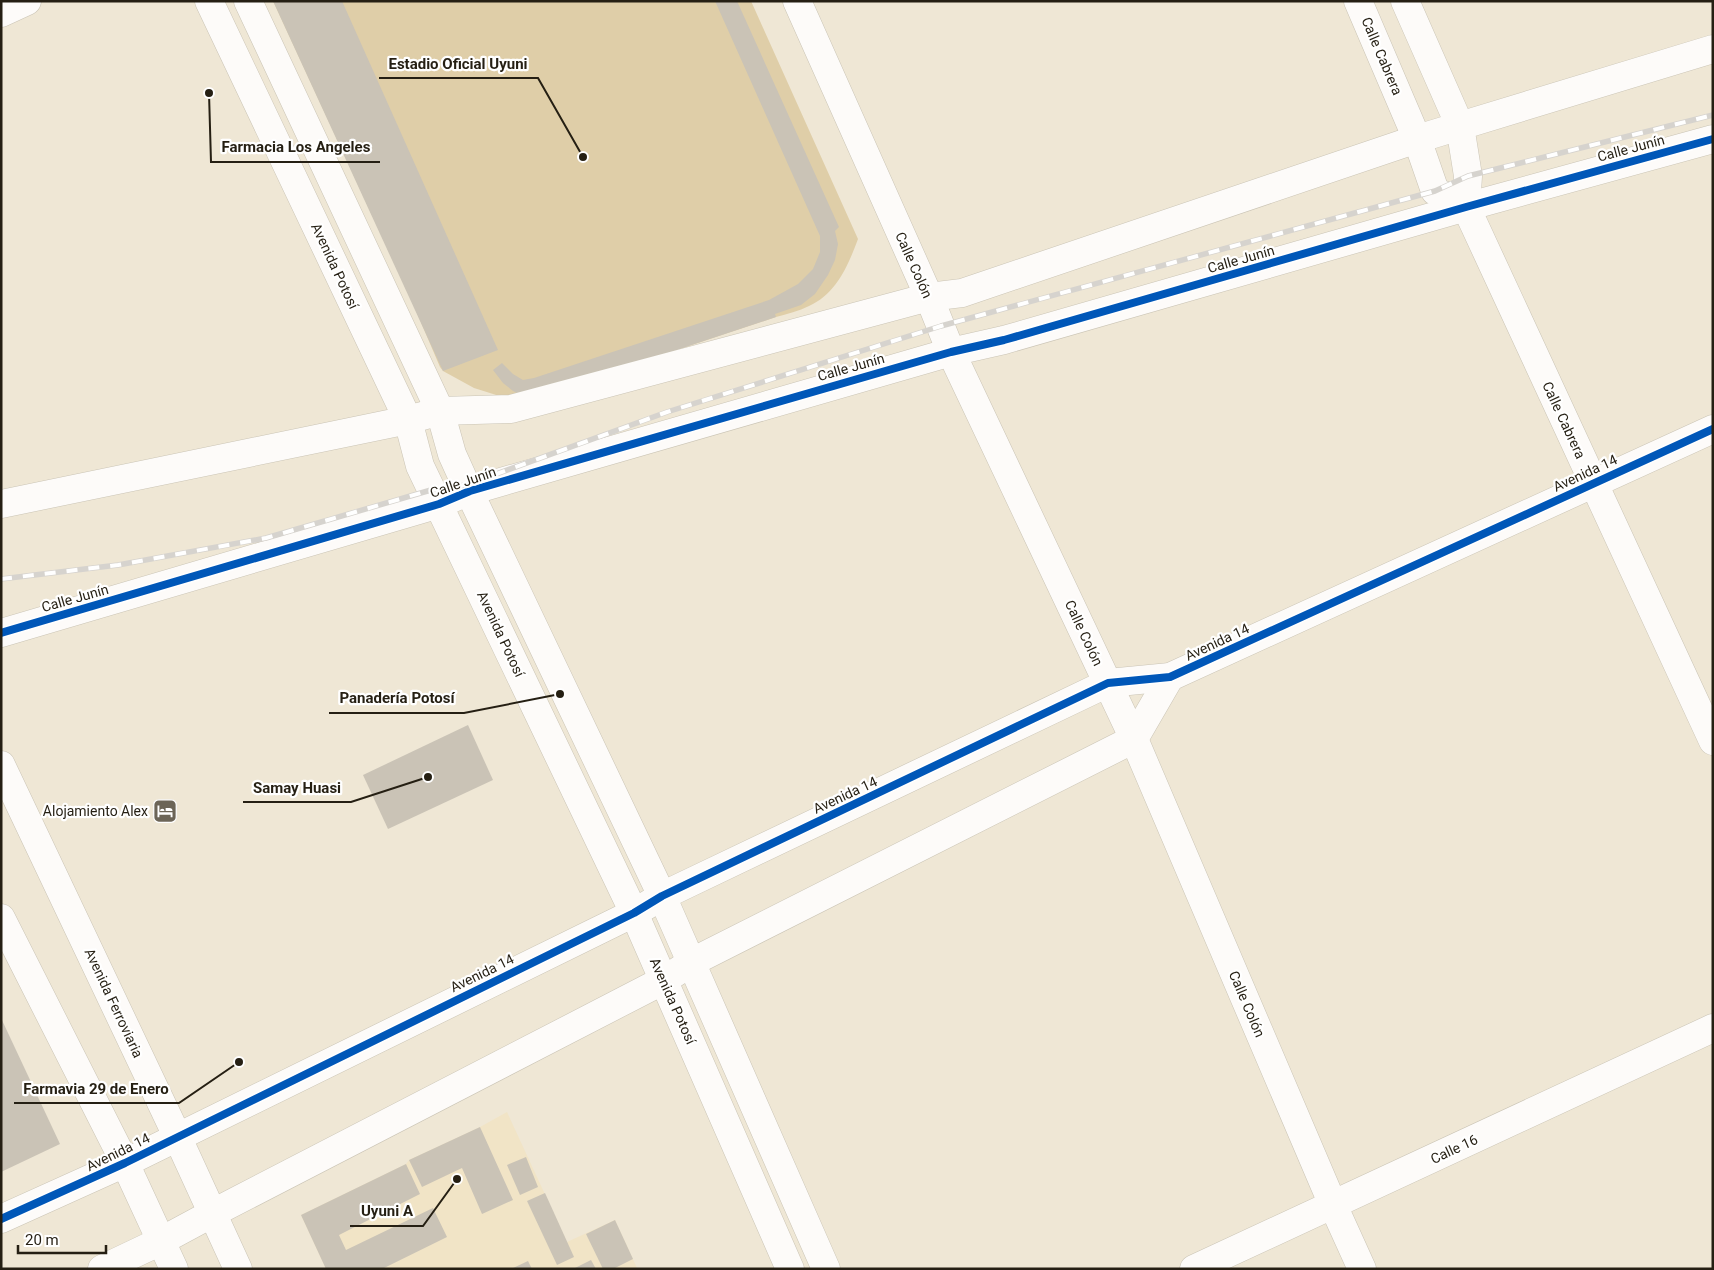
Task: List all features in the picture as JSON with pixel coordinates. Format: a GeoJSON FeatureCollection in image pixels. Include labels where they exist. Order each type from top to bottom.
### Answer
{"type":"FeatureCollection","features":[{"type":"Feature","properties":{"kind":"main road"},"geometry":{"type":"LineString","coordinates":[[1,13],[27,1]]}},
{"type":"Feature","properties":{"kind":"main road","name":"Avenida Potosí"},"geometry":{"type":"LineString","coordinates":[[209,1],[408,420],[420,466],[440,504],[634,913],[790,1269]]}},
{"type":"Feature","properties":{"kind":"main road"},"geometry":{"type":"LineString","coordinates":[[248,1],[440,411],[452,454],[662,896],[826,1269]]}},
{"type":"Feature","properties":{"kind":"main road","name":"Calle Colón"},"geometry":{"type":"LineString","coordinates":[[796,1],[951,352],[1134,739],[1362,1269]]}},
{"type":"Feature","properties":{"kind":"main road","name":"Calle Cabrera"},"geometry":{"type":"LineString","coordinates":[[1358,1],[1417,139],[1435,191],[1466,207]]}},
{"type":"Feature","properties":{"kind":"main road","name":"Calle Cabrera"},"geometry":{"type":"LineString","coordinates":[[1405,1],[1460,126],[1468,176],[1466,207],[1713,741]]}},
{"type":"Feature","properties":{"kind":"main road"},"geometry":{"type":"LineString","coordinates":[[1,504],[408,420],[440,411],[511,409],[928,297],[962,293],[1417,139],[1713,49]]}},
{"type":"Feature","properties":{"kind":"main road","name":"Calle Junín"},"geometry":{"type":"LineString","coordinates":[[1,634],[440,504],[470,491],[951,352],[1004,340],[1466,207],[1713,139]]}},
{"type":"Feature","properties":{"kind":"main road","name":"Avenida 14"},"geometry":{"type":"LineString","coordinates":[[1,1219],[125,1164],[178,1136],[634,913],[662,896],[1108,683],[1170,677],[1713,429]]}},
{"type":"Feature","properties":{"kind":"main road"},"geometry":{"type":"LineString","coordinates":[[102,1269],[161,1241],[664,980],[692,962],[1134,739],[1170,677]]}},
{"type":"Feature","properties":{"kind":"main road","name":"Avenida Ferroviaria"},"geometry":{"type":"LineString","coordinates":[[1,765],[178,1136],[238,1269]]}},
{"type":"Feature","properties":{"kind":"main road"},"geometry":{"type":"LineString","coordinates":[[1,918],[125,1164],[174,1269]]}},
{"type":"Feature","properties":{"kind":"main road","name":"Calle 16"},"geometry":{"type":"LineString","coordinates":[[1194,1269],[1713,1028]]}},
{"type":"Feature","properties":{"kind":"shaded area"},"geometry":{"type":"Polygon","coordinates":[[[273,1],[751,1],[858,239],[850,259],[840,278],[827,294],[818,301],[797,311],[529,399],[509,399],[474,388],[443,371],[440,367],[414,306],[273,1]]]}},
{"type":"Feature","properties":{"kind":"shaded area"},"geometry":{"type":"Polygon","coordinates":[[[507,1112],[567,1242],[615,1220],[637,1268],[326,1269],[301,1215],[507,1112]]]}},
{"type":"Feature","properties":{"kind":"building"},"geometry":{"type":"Polygon","coordinates":[[[273,1],[342,1],[498,350],[443,371],[273,1]]]}},
{"type":"Feature","properties":{"kind":"building"},"geometry":{"type":"Polygon","coordinates":[[[715,1],[737,1],[839,227],[835,231],[838,244],[835,260],[828,275],[815,294],[801,305],[775,314],[776,317],[529,399],[513,391],[503,383],[493,370],[502,363],[513,374],[523,380],[534,378],[769,300],[798,284],[813,269],[820,252],[820,236],[715,1]]]}},
{"type":"Feature","properties":{"kind":"building"},"geometry":{"type":"Polygon","coordinates":[[[468,725],[493,780],[388,829],[363,775],[468,725]]]}},
{"type":"Feature","properties":{"kind":"building"},"geometry":{"type":"Polygon","coordinates":[[[1,1018],[60,1144],[1,1172],[1,1018]]]}},
{"type":"Feature","properties":{"kind":"building"},"geometry":{"type":"Polygon","coordinates":[[[480,1127],[513,1200],[482,1214],[462,1168],[422,1187],[409,1160],[480,1127]]]}},
{"type":"Feature","properties":{"kind":"building"},"geometry":{"type":"Polygon","coordinates":[[[526,1157],[538,1187],[520,1195],[507,1165],[526,1157]]]}},
{"type":"Feature","properties":{"kind":"building"},"geometry":{"type":"Polygon","coordinates":[[[406,1164],[420,1194],[339,1235],[346,1250],[433,1208],[447,1237],[382,1269],[326,1269],[301,1215],[406,1164]]]}},
{"type":"Feature","properties":{"kind":"building"},"geometry":{"type":"Polygon","coordinates":[[[545,1193],[574,1257],[557,1265],[527,1201],[545,1193]]]}},
{"type":"Feature","properties":{"kind":"building"},"geometry":{"type":"Polygon","coordinates":[[[615,1220],[633,1259],[613,1269],[603,1269],[586,1234],[615,1220]]]}},
{"type":"Feature","properties":{"kind":"building"},"geometry":{"type":"Polygon","coordinates":[[[591,1260],[596,1269],[573,1269],[591,1260]]]}},
{"type":"Feature","properties":{"kind":"building"},"geometry":{"type":"Polygon","coordinates":[[[528,1261],[532,1269],[511,1269],[528,1261]]]}},
{"type":"Feature","properties":{"kind":"railway"},"geometry":{"type":"LineString","coordinates":[[1,579],[118,565],[266,538],[431,490],[466,485],[667,412],[941,326],[1435,191],[1468,176],[1713,115]]}},
{"type":"Feature","properties":{"kind":"cycle path"},"geometry":{"type":"LineString","coordinates":[[1,633],[439,504],[470,491],[951,352],[1004,340],[1466,207],[1713,139]]}},
{"type":"Feature","properties":{"kind":"cycle path"},"geometry":{"type":"LineString","coordinates":[[1,1219],[125,1163],[634,913],[662,896],[1108,683],[1170,677],[1713,429]]}},
{"type":"Feature","properties":{"kind":"place","name":"Farmacia Los Angeles"},"geometry":{"type":"Point","coordinates":[209,93]}},
{"type":"Feature","properties":{"kind":"place","name":"Estadio Oficial Uyuni"},"geometry":{"type":"Point","coordinates":[583,157]}},
{"type":"Feature","properties":{"kind":"place","name":"Panadería Potosí"},"geometry":{"type":"Point","coordinates":[560,694]}},
{"type":"Feature","properties":{"kind":"place","name":"Samay Huasi"},"geometry":{"type":"Point","coordinates":[428,777]}},
{"type":"Feature","properties":{"kind":"place","name":"Alojamiento Alex"},"geometry":{"type":"Point","coordinates":[165,811]}},
{"type":"Feature","properties":{"kind":"place","name":"Farmavia 29 de Enero"},"geometry":{"type":"Point","coordinates":[239,1062]}},
{"type":"Feature","properties":{"kind":"place","name":"Uyuni A"},"geometry":{"type":"Point","coordinates":[457,1179]}}]}
